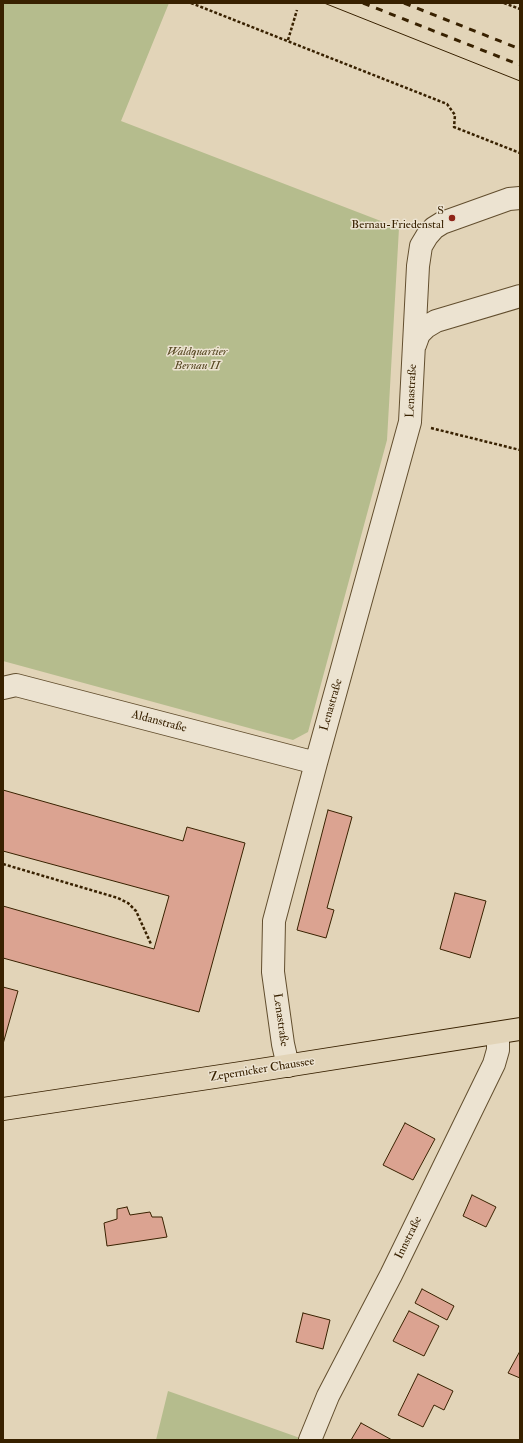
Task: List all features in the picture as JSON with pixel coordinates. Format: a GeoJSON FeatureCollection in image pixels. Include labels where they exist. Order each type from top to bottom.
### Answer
{"type":"FeatureCollection","features":[{"type":"Feature","properties":{"kind":"main road","name":"Zepernicker Chaussee"},"geometry":{"type":"LineString","coordinates":[[3,1109],[520,1029]]}},
{"type":"Feature","properties":{"kind":"street","name":"Lenastraße"},"geometry":{"type":"LineString","coordinates":[[288,1066],[283,1044],[273,972],[274,921],[410,422],[418,266],[421,246],[427,236],[442,223],[452,218],[509,199],[520,198]]}},
{"type":"Feature","properties":{"kind":"street"},"geometry":{"type":"LineString","coordinates":[[414,345],[426,327],[436,321],[520,296]]}},
{"type":"Feature","properties":{"kind":"street","name":"Aldanstraße"},"geometry":{"type":"LineString","coordinates":[[3,688],[16,685],[316,763]]}},
{"type":"Feature","properties":{"kind":"street","name":"Innstraße"},"geometry":{"type":"LineString","coordinates":[[310,1440],[328,1396],[390,1275],[494,1064],[498,1050],[498,1032]]}},
{"type":"Feature","properties":{"kind":"path"},"geometry":{"type":"LineString","coordinates":[[191,3],[447,104],[455,115],[454,127],[520,153]]}},
{"type":"Feature","properties":{"kind":"path"},"geometry":{"type":"LineString","coordinates":[[504,3],[520,9]]}},
{"type":"Feature","properties":{"kind":"path"},"geometry":{"type":"LineString","coordinates":[[288,40],[297,10]]}},
{"type":"Feature","properties":{"kind":"path"},"geometry":{"type":"LineString","coordinates":[[410,422],[520,450]]}},
{"type":"Feature","properties":{"kind":"path"},"geometry":{"type":"LineString","coordinates":[[3,864],[118,898],[128,903],[136,910],[151,944]]}},
{"type":"Feature","properties":{"kind":"green space","name":"Waldquartier Bernau II"},"geometry":{"type":"Polygon","coordinates":[[[3,3],[169,3],[121,121],[399,228],[387,440],[308,732],[293,740],[3,661],[3,3]]]}},
{"type":"Feature","properties":{"kind":"green space"},"geometry":{"type":"Polygon","coordinates":[[[168,1391],[300,1438],[299,1440],[156,1440],[168,1391]]]}},
{"type":"Feature","properties":{"kind":"building"},"geometry":{"type":"Polygon","coordinates":[[[3,790],[183,841],[187,827],[245,843],[199,1012],[3,958],[3,906],[154,949],[169,896],[3,851],[3,790]]]}},
{"type":"Feature","properties":{"kind":"building"},"geometry":{"type":"Polygon","coordinates":[[[328,810],[352,817],[327,908],[334,910],[326,938],[297,930],[328,810]]]}},
{"type":"Feature","properties":{"kind":"building"},"geometry":{"type":"Polygon","coordinates":[[[455,893],[486,901],[470,958],[440,949],[455,893]]]}},
{"type":"Feature","properties":{"kind":"building"},"geometry":{"type":"Polygon","coordinates":[[[3,987],[18,991],[3,1044],[3,987]]]}},
{"type":"Feature","properties":{"kind":"building"},"geometry":{"type":"Polygon","coordinates":[[[405,1123],[435,1139],[413,1180],[383,1165],[405,1123]]]}},
{"type":"Feature","properties":{"kind":"building"},"geometry":{"type":"Polygon","coordinates":[[[472,1195],[496,1207],[486,1227],[463,1216],[472,1195]]]}},
{"type":"Feature","properties":{"kind":"building"},"geometry":{"type":"Polygon","coordinates":[[[127,1207],[130,1215],[150,1212],[152,1217],[162,1217],[167,1237],[107,1246],[104,1223],[117,1219],[117,1209],[127,1207]]]}},
{"type":"Feature","properties":{"kind":"building"},"geometry":{"type":"Polygon","coordinates":[[[422,1289],[454,1306],[447,1320],[415,1303],[422,1289]]]}},
{"type":"Feature","properties":{"kind":"building"},"geometry":{"type":"Polygon","coordinates":[[[409,1311],[439,1326],[424,1356],[393,1341],[409,1311]]]}},
{"type":"Feature","properties":{"kind":"building"},"geometry":{"type":"Polygon","coordinates":[[[303,1313],[330,1320],[323,1349],[296,1342],[303,1313]]]}},
{"type":"Feature","properties":{"kind":"building"},"geometry":{"type":"Polygon","coordinates":[[[520,1351],[520,1378],[508,1373],[520,1351]]]}},
{"type":"Feature","properties":{"kind":"building"},"geometry":{"type":"Polygon","coordinates":[[[418,1374],[453,1391],[444,1410],[434,1405],[423,1427],[398,1415],[418,1374]]]}},
{"type":"Feature","properties":{"kind":"building"},"geometry":{"type":"Polygon","coordinates":[[[361,1423],[392,1440],[351,1440],[361,1423]]]}},
{"type":"Feature","properties":{"kind":"tram line"},"geometry":{"type":"LineString","coordinates":[[324,3],[520,81]]}},
{"type":"Feature","properties":{"kind":"railway"},"geometry":{"type":"LineString","coordinates":[[363,3],[520,65]]}},
{"type":"Feature","properties":{"kind":"railway"},"geometry":{"type":"LineString","coordinates":[[404,3],[520,49]]}},
{"type":"Feature","properties":{"kind":"place","name":"S Bernau-Friedenstal"},"geometry":{"type":"Point","coordinates":[452,218]}}]}
